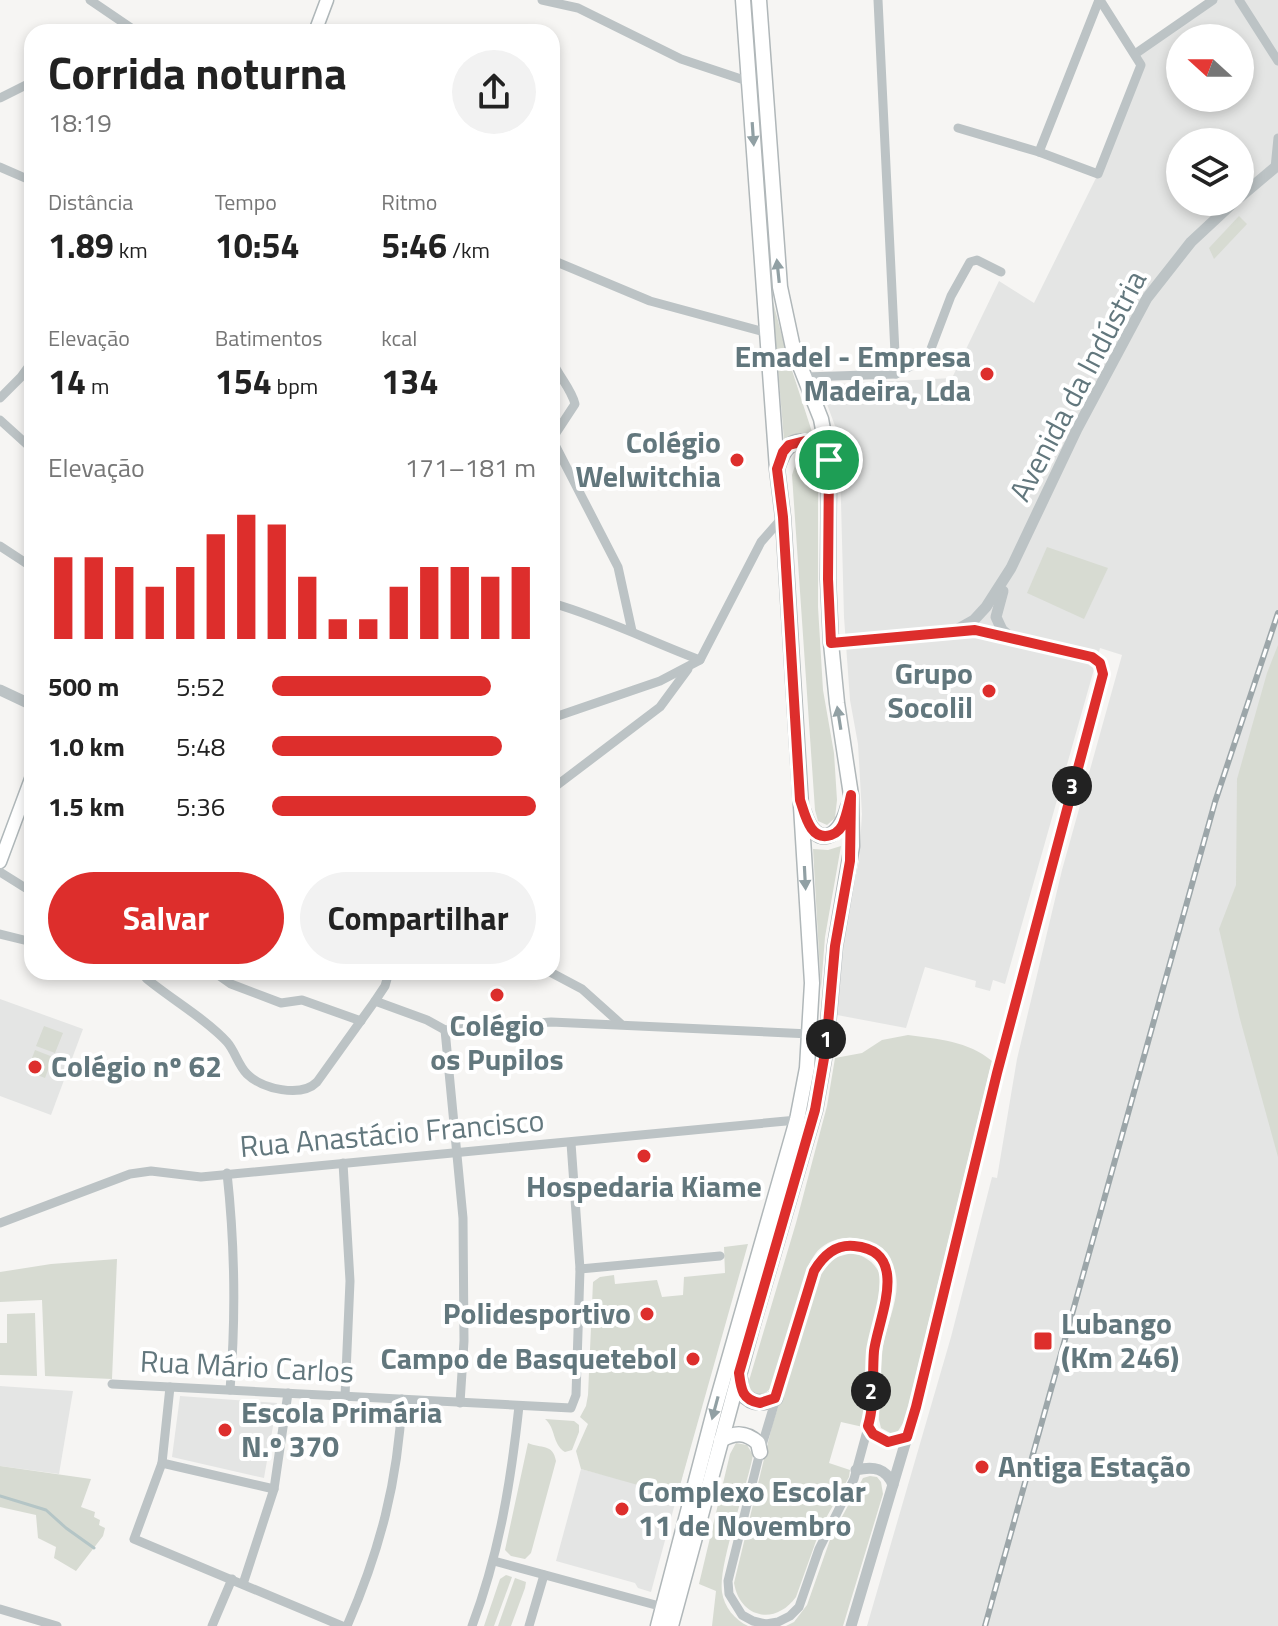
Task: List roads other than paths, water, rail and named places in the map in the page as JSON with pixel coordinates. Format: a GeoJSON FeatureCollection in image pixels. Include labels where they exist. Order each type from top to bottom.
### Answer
{"type":"FeatureCollection","features":[{"type":"Feature","properties":{"kind":"main road"},"geometry":{"type":"LineString","coordinates":[[318,24],[327,0]]}},
{"type":"Feature","properties":{"kind":"main road"},"geometry":{"type":"LineString","coordinates":[[658,1626],[715,1408],[797,1120],[810,1034],[812,983],[783,517],[743,0]]}},
{"type":"Feature","properties":{"kind":"main road"},"geometry":{"type":"LineString","coordinates":[[671,1626],[739,1373],[815,1110],[826,1047],[835,946],[850,861],[851,795],[831,643],[829,460],[821,419],[790,334],[780,287],[759,0]]}},
{"type":"Feature","properties":{"kind":"main road"},"geometry":{"type":"LineString","coordinates":[[777,469],[783,452],[796,442],[815,445],[829,460]]}},
{"type":"Feature","properties":{"kind":"main road"},"geometry":{"type":"LineString","coordinates":[[800,800],[813,832],[828,836],[837,832],[843,824],[851,795]]}},
{"type":"Feature","properties":{"kind":"main road"},"geometry":{"type":"LineString","coordinates":[[0,862],[24,798]]}},
{"type":"Feature","properties":{"kind":"main road"},"geometry":{"type":"LineString","coordinates":[[739,1373],[741,1392],[745,1397],[760,1403],[775,1398]]}},
{"type":"Feature","properties":{"kind":"main road"},"geometry":{"type":"LineString","coordinates":[[721,1440],[743,1434],[758,1443],[760,1452]]}},
{"type":"Feature","properties":{"kind":"street"},"geometry":{"type":"LineString","coordinates":[[90,0],[125,24]]}},
{"type":"Feature","properties":{"kind":"street"},"geometry":{"type":"LineString","coordinates":[[542,0],[577,8],[681,59],[750,82]]}},
{"type":"Feature","properties":{"kind":"street"},"geometry":{"type":"LineString","coordinates":[[878,0],[896,374]]}},
{"type":"Feature","properties":{"kind":"street"},"geometry":{"type":"LineString","coordinates":[[958,128],[1039,152],[1098,174],[1141,65],[1099,0]]}},
{"type":"Feature","properties":{"kind":"street"},"geometry":{"type":"LineString","coordinates":[[1039,152],[1099,0]]}},
{"type":"Feature","properties":{"kind":"street"},"geometry":{"type":"LineString","coordinates":[[1135,54],[1213,0]]}},
{"type":"Feature","properties":{"kind":"street"},"geometry":{"type":"LineString","coordinates":[[1239,0],[1278,61]]}},
{"type":"Feature","properties":{"kind":"street"},"geometry":{"type":"LineString","coordinates":[[0,98],[24,86]]}},
{"type":"Feature","properties":{"kind":"street"},"geometry":{"type":"LineString","coordinates":[[1254,185],[1276,166],[1278,138]]}},
{"type":"Feature","properties":{"kind":"street"},"geometry":{"type":"LineString","coordinates":[[0,167],[24,178]]}},
{"type":"Feature","properties":{"kind":"street","name":"Avenida da Indústria"},"geometry":{"type":"LineString","coordinates":[[954,632],[974,620],[986,607],[1011,568],[1077,429],[1147,298],[1191,242],[1219,216]]}},
{"type":"Feature","properties":{"kind":"street"},"geometry":{"type":"LineString","coordinates":[[805,377],[896,374],[929,354],[951,296],[970,262],[977,260],[1001,272]]}},
{"type":"Feature","properties":{"kind":"street"},"geometry":{"type":"LineString","coordinates":[[560,263],[650,301],[768,333]]}},
{"type":"Feature","properties":{"kind":"street"},"geometry":{"type":"LineString","coordinates":[[0,398],[24,373]]}},
{"type":"Feature","properties":{"kind":"street"},"geometry":{"type":"LineString","coordinates":[[560,375],[575,404],[560,427]]}},
{"type":"Feature","properties":{"kind":"street"},"geometry":{"type":"LineString","coordinates":[[0,420],[24,442]]}},
{"type":"Feature","properties":{"kind":"street"},"geometry":{"type":"LineString","coordinates":[[560,455],[618,567],[632,631]]}},
{"type":"Feature","properties":{"kind":"street"},"geometry":{"type":"LineString","coordinates":[[560,783],[660,707],[688,669],[700,660],[761,542],[783,517]]}},
{"type":"Feature","properties":{"kind":"street"},"geometry":{"type":"LineString","coordinates":[[0,546],[24,562]]}},
{"type":"Feature","properties":{"kind":"street","name":"Avenida da Indústria"},"geometry":{"type":"LineString","coordinates":[[1010,637],[1002,630],[996,617],[1011,568]]}},
{"type":"Feature","properties":{"kind":"street"},"geometry":{"type":"LineString","coordinates":[[560,606],[632,631],[700,660]]}},
{"type":"Feature","properties":{"kind":"street"},"geometry":{"type":"LineString","coordinates":[[831,643],[975,630],[1092,657],[1100,663],[1103,674],[1036,923],[907,1437],[851,1626]]}},
{"type":"Feature","properties":{"kind":"street"},"geometry":{"type":"LineString","coordinates":[[560,715],[688,669]]}},
{"type":"Feature","properties":{"kind":"street"},"geometry":{"type":"LineString","coordinates":[[0,690],[24,701]]}},
{"type":"Feature","properties":{"kind":"street"},"geometry":{"type":"LineString","coordinates":[[0,872],[24,887]]}},
{"type":"Feature","properties":{"kind":"street"},"geometry":{"type":"LineString","coordinates":[[0,934],[24,940]]}},
{"type":"Feature","properties":{"kind":"street"},"geometry":{"type":"LineString","coordinates":[[560,977],[582,989],[621,1024]]}},
{"type":"Feature","properties":{"kind":"street"},"geometry":{"type":"LineString","coordinates":[[148,980],[227,1043],[244,1071],[264,1086],[285,1089],[312,1087],[375,1001],[387,980]]}},
{"type":"Feature","properties":{"kind":"street"},"geometry":{"type":"LineString","coordinates":[[225,980],[281,1003],[302,1000],[361,1021]]}},
{"type":"Feature","properties":{"kind":"street"},"geometry":{"type":"LineString","coordinates":[[375,1001],[445,1030],[551,1022],[810,1034]]}},
{"type":"Feature","properties":{"kind":"street"},"geometry":{"type":"LineString","coordinates":[[445,1030],[458,1153],[465,1281],[460,1403]]}},
{"type":"Feature","properties":{"kind":"street","name":"Rua Anastácio Francisco"},"geometry":{"type":"LineString","coordinates":[[0,1223],[130,1174],[151,1171],[201,1177],[797,1120]]}},
{"type":"Feature","properties":{"kind":"street"},"geometry":{"type":"LineString","coordinates":[[571,1143],[580,1269],[720,1256]]}},
{"type":"Feature","properties":{"kind":"street"},"geometry":{"type":"LineString","coordinates":[[343,1163],[350,1281],[345,1396]]}},
{"type":"Feature","properties":{"kind":"street"},"geometry":{"type":"LineString","coordinates":[[227,1173],[234,1259],[234,1341],[230,1390]]}},
{"type":"Feature","properties":{"kind":"street"},"geometry":{"type":"LineString","coordinates":[[843,1246],[868,1250],[879,1258],[886,1268],[889,1281],[875,1344],[868,1426],[856,1470],[819,1549],[799,1607],[790,1616],[766,1624],[742,1615],[729,1594],[728,1581],[760,1452],[814,1271],[821,1259],[843,1246]]}},
{"type":"Feature","properties":{"kind":"street","name":"Rua Mário Carlos"},"geometry":{"type":"LineString","coordinates":[[112,1384],[571,1408],[576,1395],[580,1269]]}},
{"type":"Feature","properties":{"kind":"street"},"geometry":{"type":"LineString","coordinates":[[170,1387],[162,1463],[134,1539],[345,1626],[373,1563],[387,1519],[396,1467],[402,1399]]}},
{"type":"Feature","properties":{"kind":"street"},"geometry":{"type":"LineString","coordinates":[[243,1584],[274,1489],[288,1393]]}},
{"type":"Feature","properties":{"kind":"street"},"geometry":{"type":"LineString","coordinates":[[472,1626],[494,1561],[507,1496],[519,1406]]}},
{"type":"Feature","properties":{"kind":"street"},"geometry":{"type":"LineString","coordinates":[[868,1426],[873,1434],[888,1442],[907,1437]]}},
{"type":"Feature","properties":{"kind":"street"},"geometry":{"type":"LineString","coordinates":[[162,1463],[274,1489]]}},
{"type":"Feature","properties":{"kind":"street"},"geometry":{"type":"LineString","coordinates":[[856,1470],[876,1468],[888,1475],[893,1485]]}},
{"type":"Feature","properties":{"kind":"street"},"geometry":{"type":"LineString","coordinates":[[494,1561],[663,1607]]}},
{"type":"Feature","properties":{"kind":"street"},"geometry":{"type":"LineString","coordinates":[[529,1626],[544,1575]]}},
{"type":"Feature","properties":{"kind":"street"},"geometry":{"type":"LineString","coordinates":[[212,1626],[232,1579]]}},
{"type":"Feature","properties":{"kind":"street"},"geometry":{"type":"LineString","coordinates":[[0,1609],[57,1626]]}},
{"type":"Feature","properties":{"kind":"waterway"},"geometry":{"type":"LineString","coordinates":[[0,1496],[46,1510],[94,1548]]}},
{"type":"Feature","properties":{"kind":"railway"},"geometry":{"type":"LineString","coordinates":[[985,1626],[1215,802],[1278,613]]}},
{"type":"Feature","properties":{"kind":"place","name":"Emadel - Empresa Madeira, Lda"},"geometry":{"type":"Point","coordinates":[987,374]}},
{"type":"Feature","properties":{"kind":"place","name":"Colégio Welwitchia"},"geometry":{"type":"Point","coordinates":[737,460]}},
{"type":"Feature","properties":{"kind":"place","name":"Grupo Socolil"},"geometry":{"type":"Point","coordinates":[989,691]}},
{"type":"Feature","properties":{"kind":"place","name":"Colégio os Pupilos"},"geometry":{"type":"Point","coordinates":[497,995]}},
{"type":"Feature","properties":{"kind":"place","name":"Colégio nº 62"},"geometry":{"type":"Point","coordinates":[35,1067]}},
{"type":"Feature","properties":{"kind":"place","name":"Hospedaria Kiame"},"geometry":{"type":"Point","coordinates":[644,1156]}},
{"type":"Feature","properties":{"kind":"place","name":"Polidesportivo"},"geometry":{"type":"Point","coordinates":[647,1314]}},
{"type":"Feature","properties":{"kind":"place","name":"Lubango (Km 246)"},"geometry":{"type":"Point","coordinates":[1043,1341]}},
{"type":"Feature","properties":{"kind":"place","name":"Campo de Basquetebol"},"geometry":{"type":"Point","coordinates":[693,1359]}},
{"type":"Feature","properties":{"kind":"place","name":"Escola Primária N.º 370"},"geometry":{"type":"Point","coordinates":[225,1430]}},
{"type":"Feature","properties":{"kind":"place","name":"Antiga Estação"},"geometry":{"type":"Point","coordinates":[982,1467]}},
{"type":"Feature","properties":{"kind":"place","name":"Complexo Escolar 11 de Novembro"},"geometry":{"type":"Point","coordinates":[622,1509]}}]}
